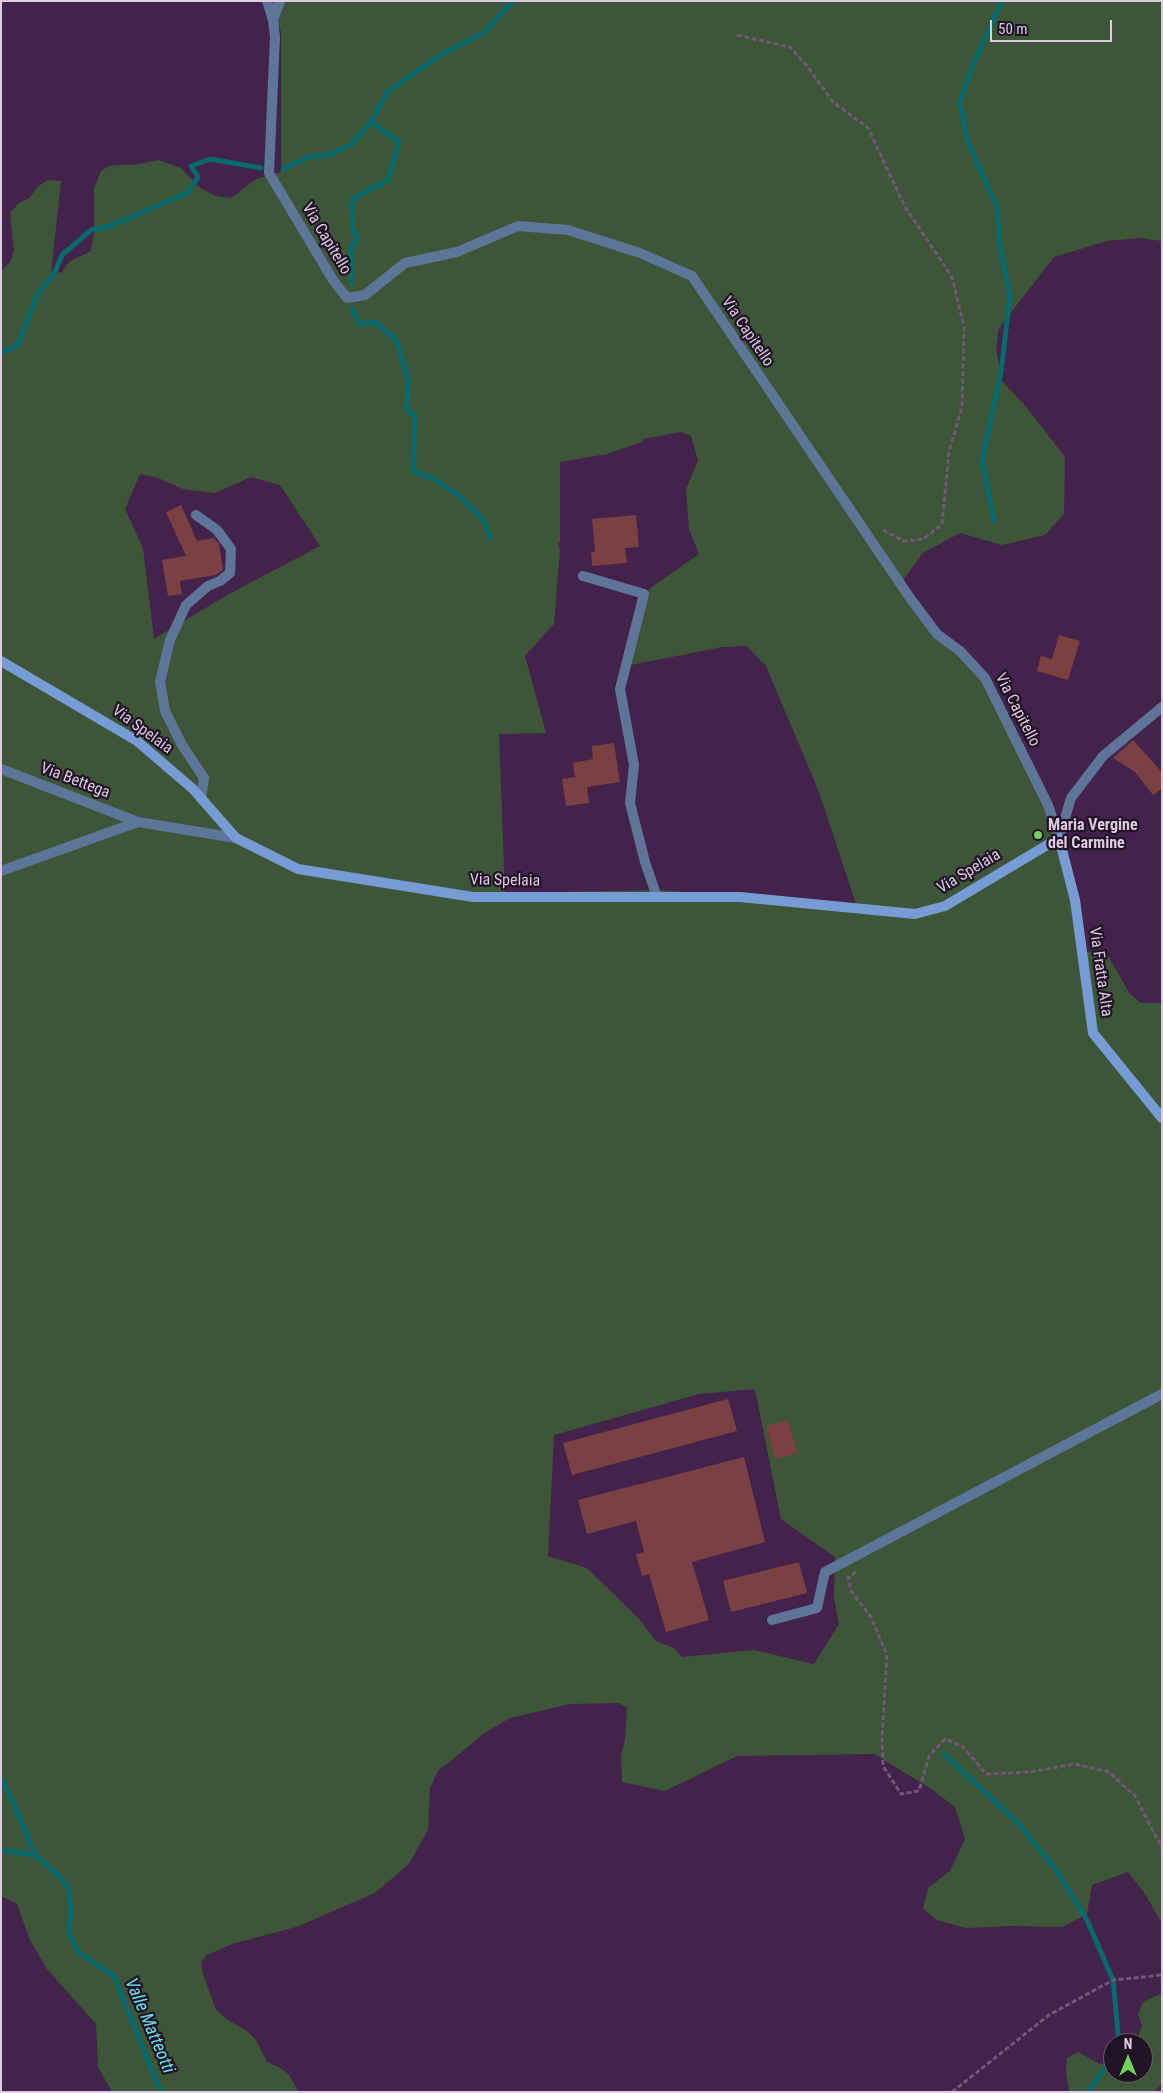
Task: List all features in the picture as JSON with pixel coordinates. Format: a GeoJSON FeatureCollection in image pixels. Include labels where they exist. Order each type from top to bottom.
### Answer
{"type":"FeatureCollection","features":[{"type":"Feature","properties":{"kind":"street","name":"Via Capitello"},"geometry":{"type":"LineString","coordinates":[[267,1],[273,20],[275,37],[269,173],[332,280],[347,298],[366,294],[405,263],[457,252],[518,226],[568,230],[640,253],[692,276],[936,634],[960,651],[985,678],[1048,805],[1059,838]]}},
{"type":"Feature","properties":{"kind":"street"},"geometry":{"type":"LineString","coordinates":[[273,20],[280,1]]}},
{"type":"Feature","properties":{"kind":"street"},"geometry":{"type":"LineString","coordinates":[[196,515],[217,530],[231,549],[230,573],[220,581],[208,586],[186,605],[170,640],[160,682],[165,710],[182,745],[204,778],[201,798]]}},
{"type":"Feature","properties":{"kind":"street"},"geometry":{"type":"LineString","coordinates":[[584,576],[644,594],[620,689],[634,765],[630,803],[645,862],[657,897]]}},
{"type":"Feature","properties":{"kind":"street","name":"Via Spelaia"},"geometry":{"type":"LineString","coordinates":[[1,661],[137,741],[201,798],[236,838],[298,869],[473,897],[740,897],[916,914],[944,906],[1059,838]]}},
{"type":"Feature","properties":{"kind":"street"},"geometry":{"type":"LineString","coordinates":[[1059,838],[1071,798],[1103,756],[1162,707]]}},
{"type":"Feature","properties":{"kind":"street","name":"Via Bettega"},"geometry":{"type":"LineString","coordinates":[[1,769],[138,822],[236,838]]}},
{"type":"Feature","properties":{"kind":"street","name":"Via Bettega"},"geometry":{"type":"LineString","coordinates":[[1,871],[138,822]]}},
{"type":"Feature","properties":{"kind":"street","name":"Via Fratta Alta"},"geometry":{"type":"LineString","coordinates":[[1059,838],[1076,900],[1093,1032],[1162,1118]]}},
{"type":"Feature","properties":{"kind":"street"},"geometry":{"type":"LineString","coordinates":[[772,1620],[817,1608],[825,1572],[1162,1394]]}},
{"type":"Feature","properties":{"kind":"path"},"geometry":{"type":"LineString","coordinates":[[737,35],[790,47],[807,66],[833,102],[868,128],[906,207],[952,277],[964,326],[962,407],[949,452],[942,524],[924,539],[904,541],[882,531],[876,525]]}},
{"type":"Feature","properties":{"kind":"path"},"geometry":{"type":"LineString","coordinates":[[863,1566],[848,1578],[851,1591],[871,1617],[887,1655],[882,1738],[884,1766],[901,1794],[918,1791],[929,1756],[945,1739],[962,1746],[986,1774],[1030,1772],[1075,1764],[1109,1772],[1135,1796],[1162,1848]]}},
{"type":"Feature","properties":{"kind":"path"},"geometry":{"type":"LineString","coordinates":[[952,2092],[1049,2015],[1113,1980],[1162,1975]]}},
{"type":"Feature","properties":{"kind":"green space"},"geometry":{"type":"Polygon","coordinates":[[[266,1],[1162,1],[1162,241],[1140,238],[1107,241],[1054,257],[999,328],[996,349],[1002,381],[1027,408],[1065,457],[1064,514],[1045,535],[1002,545],[960,533],[923,553],[903,580],[928,627],[982,676],[1060,840],[1082,953],[1104,949],[1130,994],[1141,1003],[1162,1003],[1162,1923],[1145,1894],[1128,1872],[1092,1885],[1087,1914],[1062,1927],[1012,1926],[966,1928],[937,1920],[923,1909],[928,1888],[950,1871],[965,1839],[955,1807],[930,1788],[874,1754],[737,1756],[665,1791],[622,1782],[621,1755],[625,1740],[627,1708],[619,1703],[570,1704],[510,1718],[486,1732],[438,1771],[430,1788],[428,1830],[409,1864],[375,1893],[296,1927],[232,1944],[207,1955],[201,1961],[203,1974],[216,2010],[225,2018],[247,2031],[256,2040],[267,2062],[279,2067],[289,2075],[299,2092],[112,2092],[98,2067],[96,2024],[47,1969],[30,1940],[17,1904],[1,1896],[1,271],[10,262],[14,251],[10,213],[19,203],[30,198],[37,187],[48,180],[61,181],[51,274],[62,272],[70,261],[91,251],[94,232],[94,189],[101,171],[109,166],[139,164],[159,160],[181,168],[200,188],[216,196],[231,198],[256,179],[281,172],[281,32],[275,13],[266,1]],[[681,432],[643,439],[642,442],[607,454],[560,462],[560,541],[558,543],[560,550],[554,624],[525,656],[546,733],[499,734],[505,893],[660,890],[835,905],[858,910],[819,792],[766,666],[747,646],[722,647],[626,666],[649,589],[699,554],[689,529],[686,489],[698,461],[691,436],[681,432]],[[140,474],[125,509],[143,548],[154,639],[229,594],[320,546],[280,485],[251,477],[215,493],[183,489],[158,478],[140,474]],[[755,1389],[699,1394],[554,1435],[548,1556],[587,1568],[639,1619],[656,1641],[674,1648],[682,1657],[754,1650],[814,1664],[839,1624],[834,1599],[835,1557],[781,1519],[755,1389]]]}},
{"type":"Feature","properties":{"kind":"green space"},"geometry":{"type":"Polygon","coordinates":[[[1162,1993],[1162,2084],[1154,2092],[1069,2092],[1066,2071],[1067,2058],[1078,2052],[1103,2064],[1103,2083],[1153,2083],[1153,2033],[1139,2033],[1142,2026],[1138,2014],[1143,2002],[1162,1993]]]}},
{"type":"Feature","properties":{"kind":"building"},"geometry":{"type":"Polygon","coordinates":[[[181,505],[197,541],[214,538],[219,544],[223,570],[216,575],[180,581],[182,594],[168,596],[162,560],[186,556],[166,512],[181,505]]]}},
{"type":"Feature","properties":{"kind":"building"},"geometry":{"type":"Polygon","coordinates":[[[636,515],[639,547],[625,548],[627,563],[592,566],[591,552],[595,552],[592,519],[636,515]]]}},
{"type":"Feature","properties":{"kind":"building"},"geometry":{"type":"Polygon","coordinates":[[[1059,635],[1080,641],[1068,680],[1037,671],[1041,656],[1052,659],[1059,635]]]}},
{"type":"Feature","properties":{"kind":"building"},"geometry":{"type":"Polygon","coordinates":[[[1133,740],[1162,772],[1162,789],[1153,795],[1135,772],[1113,758],[1133,740]]]}},
{"type":"Feature","properties":{"kind":"building"},"geometry":{"type":"Polygon","coordinates":[[[614,743],[620,782],[587,787],[589,803],[566,806],[562,779],[575,777],[573,763],[593,759],[592,746],[614,743]]]}},
{"type":"Feature","properties":{"kind":"building"},"geometry":{"type":"Polygon","coordinates":[[[728,1399],[737,1431],[572,1475],[563,1443],[728,1399]]]}},
{"type":"Feature","properties":{"kind":"building"},"geometry":{"type":"Polygon","coordinates":[[[788,1420],[797,1453],[775,1459],[766,1426],[788,1420]]]}},
{"type":"Feature","properties":{"kind":"building"},"geometry":{"type":"Polygon","coordinates":[[[744,1457],[765,1542],[692,1562],[709,1620],[666,1632],[649,1574],[642,1576],[636,1554],[644,1552],[636,1521],[587,1534],[578,1500],[744,1457]]]}},
{"type":"Feature","properties":{"kind":"building"},"geometry":{"type":"Polygon","coordinates":[[[799,1562],[807,1593],[731,1612],[723,1581],[799,1562]]]}},
{"type":"Feature","properties":{"kind":"waterway"},"geometry":{"type":"LineString","coordinates":[[352,284],[351,247],[358,239],[353,230],[352,199],[388,180],[399,142],[371,122],[388,91],[444,53],[485,32],[514,1]]}},
{"type":"Feature","properties":{"kind":"waterway"},"geometry":{"type":"LineString","coordinates":[[994,521],[982,461],[1001,372],[1010,296],[1000,247],[997,207],[967,140],[960,102],[973,65],[1002,1]]}},
{"type":"Feature","properties":{"kind":"waterway"},"geometry":{"type":"LineString","coordinates":[[283,169],[308,157],[329,155],[352,144],[371,122]]}},
{"type":"Feature","properties":{"kind":"waterway"},"geometry":{"type":"LineString","coordinates":[[1,353],[18,345],[38,293],[54,274],[62,255],[91,230],[113,225],[187,193],[198,177],[191,166],[210,159],[261,168]]}},
{"type":"Feature","properties":{"kind":"waterway"},"geometry":{"type":"LineString","coordinates":[[352,308],[359,324],[375,322],[397,341],[408,380],[407,411],[415,415],[413,471],[436,480],[459,496],[485,522],[490,539]]}},
{"type":"Feature","properties":{"kind":"waterway"},"geometry":{"type":"LineString","coordinates":[[944,1754],[1018,1823],[1054,1867],[1087,1920],[1113,1980],[1118,2033]]}},
{"type":"Feature","properties":{"kind":"waterway","name":"Valle Matteotti"},"geometry":{"type":"LineString","coordinates":[[1,1779],[14,1804],[35,1855],[53,1870],[68,1887],[71,1909],[69,1933],[78,1952],[114,1976],[162,2092]]}},
{"type":"Feature","properties":{"kind":"waterway","name":"Valle Matteotti"},"geometry":{"type":"LineString","coordinates":[[1,1850],[35,1855]]}},
{"type":"Feature","properties":{"kind":"waterway"},"geometry":{"type":"LineString","coordinates":[[1088,2092],[1103,2070]]}},
{"type":"Feature","properties":{"kind":"place","name":"Maria Vergine del Carmine"},"geometry":{"type":"Point","coordinates":[1038,835]}}]}
